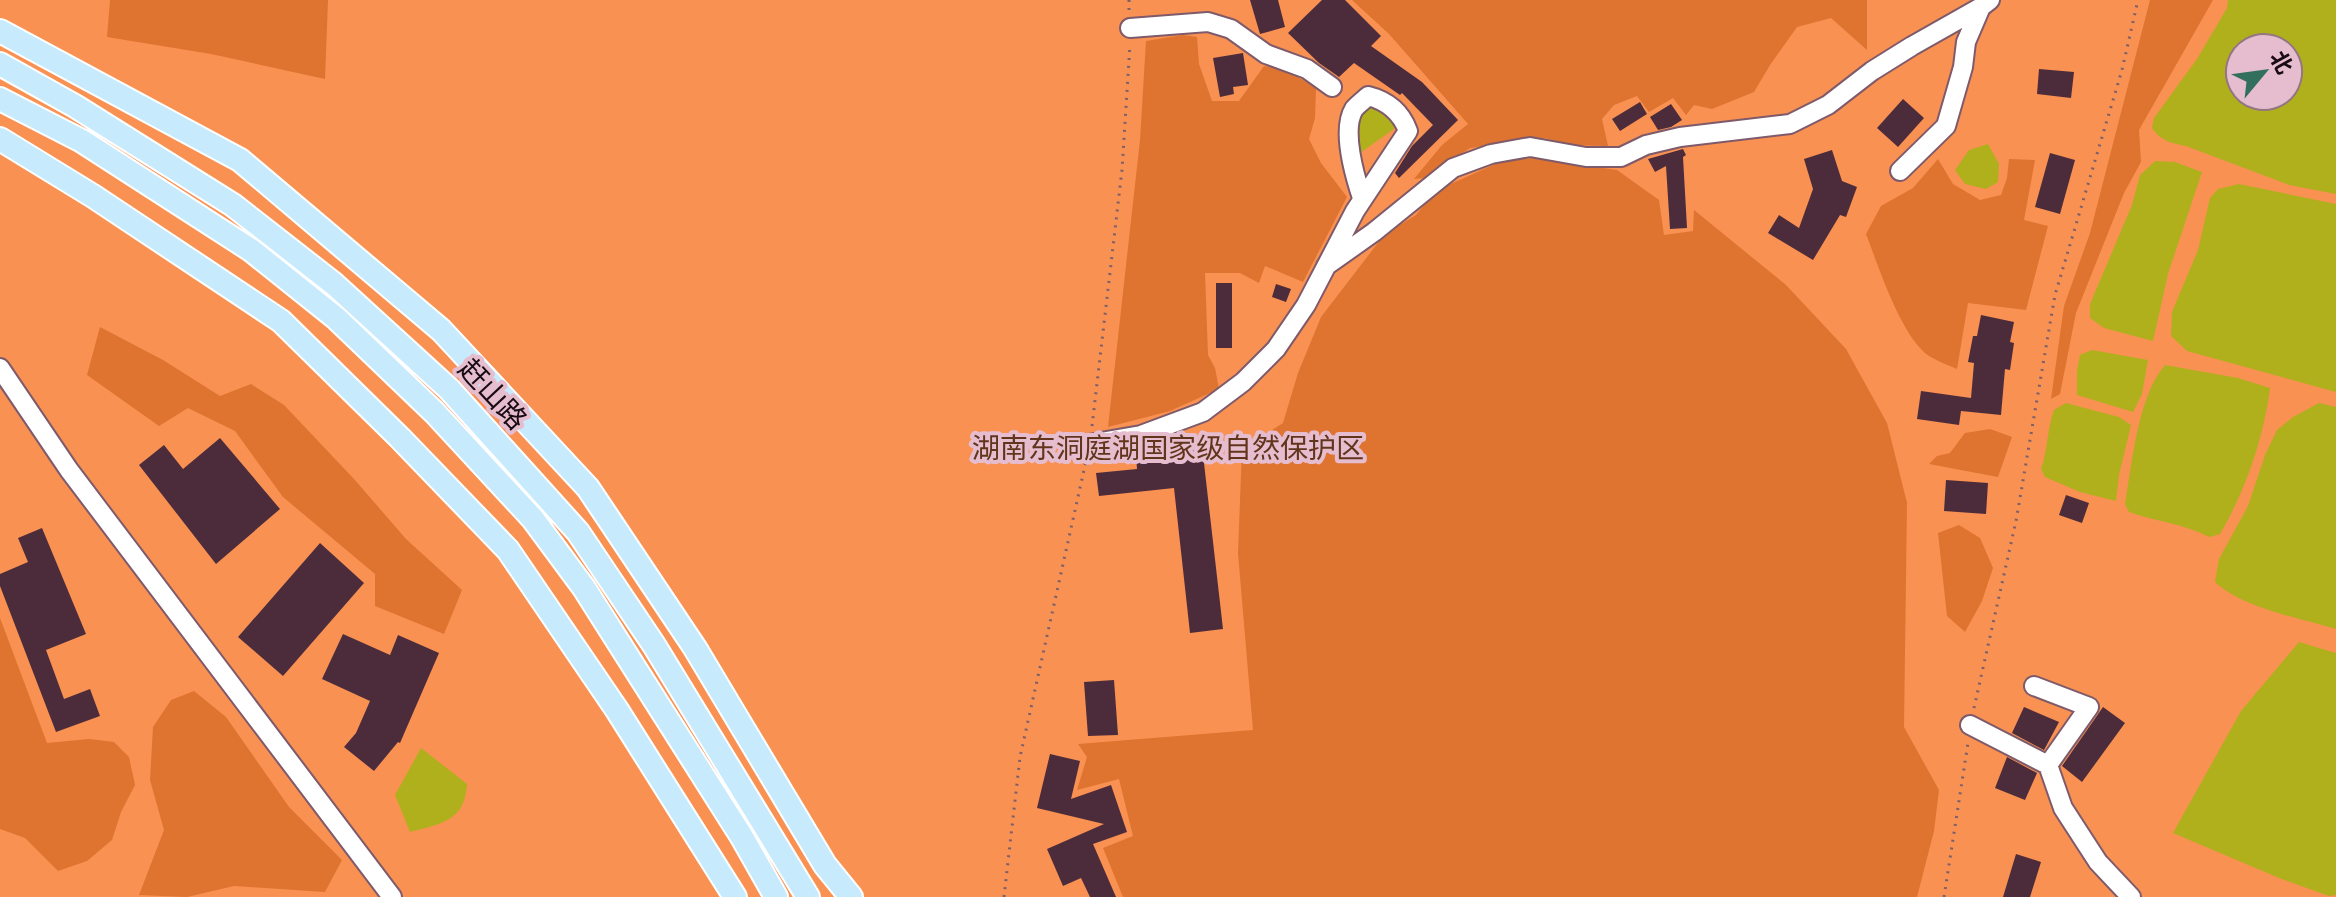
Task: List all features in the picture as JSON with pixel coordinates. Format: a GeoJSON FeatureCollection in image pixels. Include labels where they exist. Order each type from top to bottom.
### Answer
{"type":"FeatureCollection","features":[{"type":"Feature","properties":{"kind":"main road"},"geometry":{"type":"LineString","coordinates":[[0,31],[240,160],[441,330],[588,488],[695,648],[825,865],[851,897]]}},
{"type":"Feature","properties":{"kind":"main road","name":"赶山路"},"geometry":{"type":"LineString","coordinates":[[0,64],[75,106],[233,205],[334,284],[449,389],[578,532],[654,645],[808,897]]}},
{"type":"Feature","properties":{"kind":"main road","name":"赶山路"},"geometry":{"type":"LineString","coordinates":[[0,99],[82,141],[251,250],[336,318],[434,412],[533,519],[584,588],[742,837],[776,897]]}},
{"type":"Feature","properties":{"kind":"main road"},"geometry":{"type":"LineString","coordinates":[[0,139],[93,196],[281,321],[400,438],[508,550],[617,710],[735,897]]}},
{"type":"Feature","properties":{"kind":"street"},"geometry":{"type":"LineString","coordinates":[[1900,171],[1946,126],[1963,67],[1966,42],[1986,4]]}},
{"type":"Feature","properties":{"kind":"street"},"geometry":{"type":"LineString","coordinates":[[1326,266],[1374,232],[1453,168],[1491,154],[1530,147],[1586,157],[1621,157],[1646,145],[1680,137],[1790,124],[1828,105],[1872,71],[1986,4]]}},
{"type":"Feature","properties":{"kind":"street"},"geometry":{"type":"LineString","coordinates":[[1130,28],[1208,22],[1231,29],[1266,54],[1307,69],[1332,87]]}},
{"type":"Feature","properties":{"kind":"street"},"geometry":{"type":"LineString","coordinates":[[1089,444],[1141,435],[1203,412],[1243,382],[1276,349],[1306,305],[1362,198],[1408,131],[1403,118],[1383,100],[1368,96],[1353,110],[1350,128],[1351,153],[1362,198]]}},
{"type":"Feature","properties":{"kind":"street"},"geometry":{"type":"LineString","coordinates":[[0,368],[69,470],[392,897]]}},
{"type":"Feature","properties":{"kind":"street"},"geometry":{"type":"LineString","coordinates":[[2034,686],[2089,707],[2048,765]]}},
{"type":"Feature","properties":{"kind":"street"},"geometry":{"type":"LineString","coordinates":[[1970,725],[2048,765],[2063,808],[2098,862],[2131,897]]}},
{"type":"Feature","properties":{"kind":"path"},"geometry":{"type":"LineString","coordinates":[[1944,897],[1970,725],[2016,521],[2055,295],[2122,70],[2138,0]]}},
{"type":"Feature","properties":{"kind":"green space","name":"湖南东洞庭湖国家级自然保护区"},"geometry":{"type":"Polygon","coordinates":[[[0,0],[2336,0],[2336,897],[0,897],[0,0]]]}},
{"type":"Feature","properties":{"kind":"shaded area"},"geometry":{"type":"Polygon","coordinates":[[[110,0],[328,0],[325,79],[211,54],[107,37],[110,0]]]}},
{"type":"Feature","properties":{"kind":"shaded area"},"geometry":{"type":"Polygon","coordinates":[[[1352,0],[1867,0],[1867,50],[1831,18],[1797,27],[1754,92],[1712,109],[1694,105],[1686,115],[1673,98],[1649,112],[1637,96],[1614,105],[1602,119],[1608,146],[1569,145],[1545,138],[1470,148],[1425,178],[1414,179],[1442,145],[1468,124],[1389,34],[1352,0]]]}},
{"type":"Feature","properties":{"kind":"shaded area"},"geometry":{"type":"Polygon","coordinates":[[[2150,0],[2213,0],[2139,130],[2141,162],[2124,193],[2076,313],[2060,394],[2051,399],[2064,306],[2090,233],[2150,0]]]}},
{"type":"Feature","properties":{"kind":"shaded area"},"geometry":{"type":"Polygon","coordinates":[[[2228,0],[2336,0],[2336,194],[2289,185],[2159,136],[2152,128],[2154,118],[2197,59],[2227,8],[2228,0]]]}},
{"type":"Feature","properties":{"kind":"shaded area"},"geometry":{"type":"Polygon","coordinates":[[[1183,35],[1197,37],[1199,64],[1212,101],[1239,101],[1264,66],[1286,70],[1316,88],[1315,118],[1309,139],[1321,163],[1347,197],[1303,282],[1265,266],[1259,283],[1240,273],[1205,273],[1208,355],[1215,368],[1219,389],[1170,411],[1108,427],[1140,140],[1146,41],[1183,35]]]}},
{"type":"Feature","properties":{"kind":"shaded area"},"geometry":{"type":"Polygon","coordinates":[[[1371,105],[1394,118],[1394,129],[1360,153],[1358,127],[1371,105]]]}},
{"type":"Feature","properties":{"kind":"shaded area"},"geometry":{"type":"Polygon","coordinates":[[[1988,144],[1999,164],[1998,182],[1986,189],[1965,184],[1955,170],[1969,150],[1988,144]]]}},
{"type":"Feature","properties":{"kind":"shaded area"},"geometry":{"type":"Polygon","coordinates":[[[1532,158],[1617,170],[1659,200],[1664,235],[1693,231],[1694,210],[1786,285],[1846,349],[1887,423],[1907,503],[1904,727],[1939,790],[1934,831],[1917,897],[1123,897],[1103,848],[1133,836],[1119,779],[1077,790],[1087,757],[1078,744],[1253,730],[1238,553],[1242,449],[1283,423],[1298,373],[1321,317],[1384,235],[1416,215],[1427,201],[1446,186],[1500,162],[1532,158]]]}},
{"type":"Feature","properties":{"kind":"shaded area"},"geometry":{"type":"Polygon","coordinates":[[[1938,159],[1953,184],[1980,200],[2001,195],[2009,159],[2035,160],[2024,220],[2048,226],[2026,310],[1968,303],[1957,369],[1929,356],[1909,333],[1892,300],[1866,234],[1881,206],[1913,188],[1938,159]]]}},
{"type":"Feature","properties":{"kind":"shaded area"},"geometry":{"type":"Polygon","coordinates":[[[2155,161],[2175,162],[2202,172],[2168,274],[2153,341],[2104,328],[2090,318],[2090,304],[2132,205],[2140,175],[2155,161]]]}},
{"type":"Feature","properties":{"kind":"shaded area"},"geometry":{"type":"Polygon","coordinates":[[[2239,184],[2336,204],[2336,392],[2187,351],[2171,336],[2172,312],[2198,250],[2210,198],[2218,189],[2239,184]]]}},
{"type":"Feature","properties":{"kind":"shaded area"},"geometry":{"type":"Polygon","coordinates":[[[100,327],[163,360],[220,396],[251,384],[284,405],[406,539],[462,590],[444,634],[375,606],[375,574],[283,497],[235,431],[188,408],[159,426],[87,375],[100,327]]]}},
{"type":"Feature","properties":{"kind":"shaded area"},"geometry":{"type":"Polygon","coordinates":[[[2092,350],[2148,360],[2142,394],[2133,412],[2077,395],[2080,355],[2092,350]]]}},
{"type":"Feature","properties":{"kind":"shaded area"},"geometry":{"type":"Polygon","coordinates":[[[2165,365],[2238,378],[2270,388],[2252,464],[2220,534],[2209,537],[2129,512],[2125,504],[2142,412],[2148,394],[2165,365]]]}},
{"type":"Feature","properties":{"kind":"shaded area"},"geometry":{"type":"Polygon","coordinates":[[[2066,403],[2119,417],[2131,425],[2116,501],[2080,492],[2045,477],[2041,469],[2052,417],[2054,410],[2066,403]]]}},
{"type":"Feature","properties":{"kind":"shaded area"},"geometry":{"type":"Polygon","coordinates":[[[2319,403],[2336,407],[2336,629],[2256,605],[2215,582],[2219,559],[2248,506],[2277,430],[2319,403]]]}},
{"type":"Feature","properties":{"kind":"shaded area"},"geometry":{"type":"Polygon","coordinates":[[[1990,429],[2012,437],[1998,477],[1929,464],[1937,456],[1950,453],[1965,433],[1990,429]]]}},
{"type":"Feature","properties":{"kind":"shaded area"},"geometry":{"type":"Polygon","coordinates":[[[1959,525],[1980,538],[1993,568],[1982,601],[1965,632],[1947,616],[1938,533],[1959,525]]]}},
{"type":"Feature","properties":{"kind":"shaded area"},"geometry":{"type":"Polygon","coordinates":[[[0,618],[47,743],[89,739],[114,742],[129,757],[135,785],[121,812],[112,840],[87,861],[58,871],[25,838],[0,829],[0,618]]]}},
{"type":"Feature","properties":{"kind":"shaded area"},"geometry":{"type":"Polygon","coordinates":[[[2299,642],[2336,653],[2336,895],[2329,896],[2173,833],[2241,711],[2299,642]]]}},
{"type":"Feature","properties":{"kind":"shaded area"},"geometry":{"type":"Polygon","coordinates":[[[194,691],[226,717],[289,807],[342,860],[325,892],[234,886],[187,897],[139,895],[164,830],[150,780],[153,727],[171,700],[194,691]]]}},
{"type":"Feature","properties":{"kind":"shaded area"},"geometry":{"type":"Polygon","coordinates":[[[421,748],[467,784],[462,806],[449,819],[410,832],[395,795],[421,748]]]}},
{"type":"Feature","properties":{"kind":"building"},"geometry":{"type":"Polygon","coordinates":[[[1250,0],[1278,0],[1285,27],[1260,34],[1250,0]]]}},
{"type":"Feature","properties":{"kind":"building"},"geometry":{"type":"Polygon","coordinates":[[[1322,0],[1345,0],[1381,36],[1371,46],[1422,82],[1458,120],[1399,178],[1395,173],[1412,146],[1433,125],[1402,93],[1400,95],[1354,63],[1339,77],[1319,63],[1288,33],[1322,0]]]}},
{"type":"Feature","properties":{"kind":"building"},"geometry":{"type":"Polygon","coordinates":[[[1243,53],[1248,85],[1233,87],[1234,94],[1220,97],[1213,58],[1243,53]]]}},
{"type":"Feature","properties":{"kind":"building"},"geometry":{"type":"Polygon","coordinates":[[[2039,69],[2074,72],[2071,98],[2037,94],[2039,69]]]}},
{"type":"Feature","properties":{"kind":"building"},"geometry":{"type":"Polygon","coordinates":[[[1903,99],[1924,118],[1898,147],[1877,128],[1903,99]]]}},
{"type":"Feature","properties":{"kind":"building"},"geometry":{"type":"Polygon","coordinates":[[[1640,102],[1647,114],[1620,131],[1612,119],[1640,102]]]}},
{"type":"Feature","properties":{"kind":"building"},"geometry":{"type":"Polygon","coordinates":[[[1671,104],[1682,120],[1658,130],[1650,117],[1671,104]]]}},
{"type":"Feature","properties":{"kind":"building"},"geometry":{"type":"Polygon","coordinates":[[[1683,149],[1686,155],[1683,157],[1687,228],[1670,229],[1666,166],[1655,172],[1648,159],[1683,149]]]}},
{"type":"Feature","properties":{"kind":"building"},"geometry":{"type":"Polygon","coordinates":[[[1832,150],[1842,181],[1857,187],[1846,217],[1840,215],[1813,260],[1768,233],[1779,215],[1799,228],[1813,189],[1804,159],[1832,150]]]}},
{"type":"Feature","properties":{"kind":"building"},"geometry":{"type":"Polygon","coordinates":[[[2050,153],[2075,160],[2060,214],[2035,207],[2050,153]]]}},
{"type":"Feature","properties":{"kind":"building"},"geometry":{"type":"Polygon","coordinates":[[[1216,283],[1232,283],[1232,348],[1216,348],[1216,283]]]}},
{"type":"Feature","properties":{"kind":"building"},"geometry":{"type":"Polygon","coordinates":[[[1276,284],[1291,289],[1286,302],[1272,297],[1276,284]]]}},
{"type":"Feature","properties":{"kind":"building"},"geometry":{"type":"Polygon","coordinates":[[[1981,315],[2014,322],[2010,342],[2014,343],[2010,370],[2005,369],[2001,415],[1961,411],[1959,425],[1917,419],[1921,391],[1971,398],[1974,363],[1968,362],[1981,315]]]}},
{"type":"Feature","properties":{"kind":"building"},"geometry":{"type":"Polygon","coordinates":[[[1201,437],[1223,629],[1190,633],[1174,488],[1099,496],[1096,473],[1137,469],[1136,455],[1170,451],[1168,440],[1201,437]]]}},
{"type":"Feature","properties":{"kind":"building"},"geometry":{"type":"Polygon","coordinates":[[[220,438],[280,509],[216,564],[139,465],[164,445],[183,469],[220,438]]]}},
{"type":"Feature","properties":{"kind":"building"},"geometry":{"type":"Polygon","coordinates":[[[1946,480],[1988,483],[1986,514],[1944,511],[1946,480]]]}},
{"type":"Feature","properties":{"kind":"building"},"geometry":{"type":"Polygon","coordinates":[[[2066,495],[2089,503],[2082,523],[2059,515],[2066,495]]]}},
{"type":"Feature","properties":{"kind":"building"},"geometry":{"type":"Polygon","coordinates":[[[42,528],[86,634],[46,650],[64,699],[90,689],[100,716],[56,732],[0,586],[0,574],[28,562],[18,538],[42,528]]]}},
{"type":"Feature","properties":{"kind":"building"},"geometry":{"type":"Polygon","coordinates":[[[320,543],[364,583],[283,676],[238,637],[320,543]]]}},
{"type":"Feature","properties":{"kind":"building"},"geometry":{"type":"Polygon","coordinates":[[[343,634],[390,655],[398,635],[439,653],[400,743],[374,771],[344,747],[356,733],[370,701],[322,679],[343,634]]]}},
{"type":"Feature","properties":{"kind":"building"},"geometry":{"type":"Polygon","coordinates":[[[1114,680],[1118,735],[1088,736],[1084,682],[1114,680]]]}},
{"type":"Feature","properties":{"kind":"building"},"geometry":{"type":"Polygon","coordinates":[[[2024,707],[2059,722],[2044,750],[2012,733],[2024,707]]]}},
{"type":"Feature","properties":{"kind":"building"},"geometry":{"type":"Polygon","coordinates":[[[2103,707],[2125,723],[2082,782],[2062,766],[2103,707]]]}},
{"type":"Feature","properties":{"kind":"building"},"geometry":{"type":"Polygon","coordinates":[[[1050,754],[1080,761],[1071,799],[1111,785],[1127,832],[1093,844],[1116,897],[1090,897],[1081,878],[1063,886],[1047,849],[1104,824],[1037,808],[1050,754]]]}},
{"type":"Feature","properties":{"kind":"building"},"geometry":{"type":"Polygon","coordinates":[[[2007,757],[2037,773],[2025,800],[1995,788],[2007,757]]]}},
{"type":"Feature","properties":{"kind":"building"},"geometry":{"type":"Polygon","coordinates":[[[2016,854],[2041,862],[2030,897],[2003,897],[2016,854]]]}}]}
